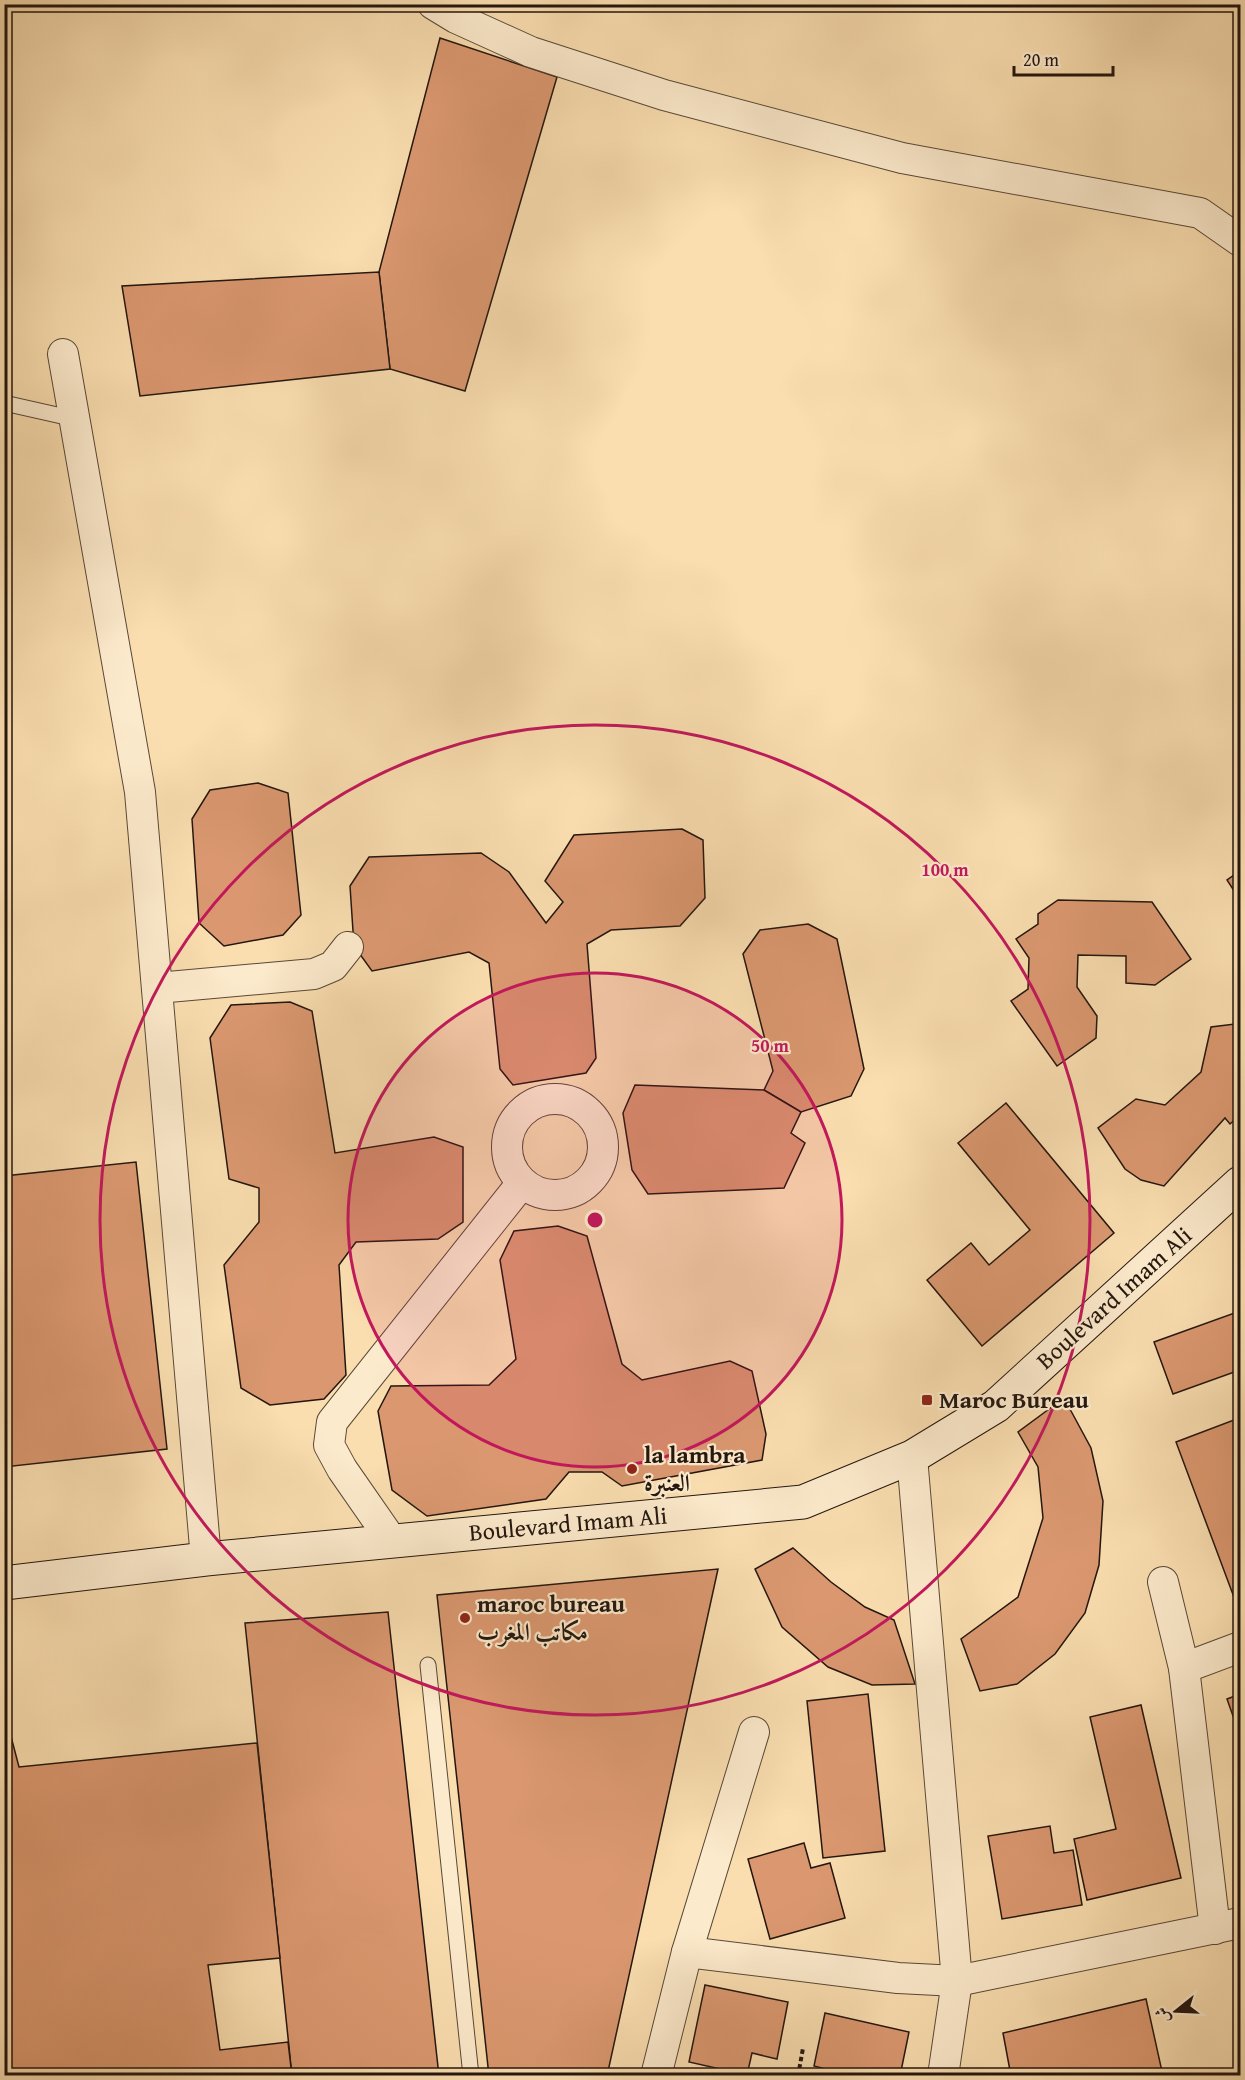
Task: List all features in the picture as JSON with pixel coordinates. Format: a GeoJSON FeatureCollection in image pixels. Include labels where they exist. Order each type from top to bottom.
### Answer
{"type":"FeatureCollection","features":[{"type":"Feature","properties":{"kind":"street"},"geometry":{"type":"LineString","coordinates":[[433,4],[456,18],[531,52],[664,95],[902,158],[1200,213],[1240,241]]}},
{"type":"Feature","properties":{"kind":"street"},"geometry":{"type":"LineString","coordinates":[[63,354],[140,792],[206,1559]]}},
{"type":"Feature","properties":{"kind":"street"},"geometry":{"type":"LineString","coordinates":[[157,988],[314,974],[333,966],[348,947]]}},
{"type":"Feature","properties":{"kind":"street"},"geometry":{"type":"LineString","coordinates":[[392,1541],[342,1469],[329,1445],[332,1422],[522,1183]]}},
{"type":"Feature","properties":{"kind":"street","name":"Boulevard Imam Ali"},"geometry":{"type":"LineString","coordinates":[[4,1583],[206,1559],[803,1502],[912,1457],[996,1406],[1240,1183]]}},
{"type":"Feature","properties":{"kind":"street"},"geometry":{"type":"LineString","coordinates":[[912,1457],[957,1981],[943,2076]]}},
{"type":"Feature","properties":{"kind":"street"},"geometry":{"type":"LineString","coordinates":[[687,1952],[898,1978],[957,1981],[1228,1926],[1184,1668],[1163,1582]]}},
{"type":"Feature","properties":{"kind":"street"},"geometry":{"type":"LineString","coordinates":[[1184,1668],[1240,1647]]}},
{"type":"Feature","properties":{"kind":"street"},"geometry":{"type":"LineString","coordinates":[[656,2076],[687,1952],[754,1732]]}},
{"type":"Feature","properties":{"kind":"lane"},"geometry":{"type":"LineString","coordinates":[[4,403],[75,419]]}},
{"type":"Feature","properties":{"kind":"lane"},"geometry":{"type":"LineString","coordinates":[[428,1665],[471,2076]]}},
{"type":"Feature","properties":{"kind":"path"},"geometry":{"type":"LineString","coordinates":[[798,2076],[803,2048]]}},
{"type":"Feature","properties":{"kind":"building"},"geometry":{"type":"Polygon","coordinates":[[[440,38],[557,77],[465,391],[390,369],[379,272],[440,38]]]}},
{"type":"Feature","properties":{"kind":"building"},"geometry":{"type":"Polygon","coordinates":[[[379,272],[390,369],[140,396],[122,286],[379,272]]]}},
{"type":"Feature","properties":{"kind":"building"},"geometry":{"type":"Polygon","coordinates":[[[258,783],[288,793],[301,915],[283,935],[224,946],[199,923],[192,819],[210,790],[258,783]]]}},
{"type":"Feature","properties":{"kind":"building"},"geometry":{"type":"Polygon","coordinates":[[[682,829],[703,840],[705,898],[680,926],[611,930],[587,944],[596,1058],[586,1073],[513,1085],[500,1069],[489,963],[469,952],[372,971],[354,946],[350,886],[369,857],[481,853],[509,872],[546,923],[563,902],[545,881],[574,835],[682,829]]]}},
{"type":"Feature","properties":{"kind":"building"},"geometry":{"type":"Polygon","coordinates":[[[1240,871],[1240,900],[1227,880],[1240,871]]]}},
{"type":"Feature","properties":{"kind":"building"},"geometry":{"type":"Polygon","coordinates":[[[1058,900],[1152,902],[1191,959],[1155,985],[1126,983],[1126,956],[1078,955],[1077,987],[1097,1016],[1096,1038],[1057,1066],[1011,1001],[1028,989],[1029,958],[1016,939],[1038,924],[1038,914],[1058,900]]]}},
{"type":"Feature","properties":{"kind":"building"},"geometry":{"type":"Polygon","coordinates":[[[808,924],[837,939],[864,1069],[851,1096],[801,1112],[764,1090],[773,1071],[743,954],[760,930],[808,924]]]}},
{"type":"Feature","properties":{"kind":"building"},"geometry":{"type":"Polygon","coordinates":[[[290,1002],[312,1011],[335,1153],[434,1137],[463,1147],[463,1222],[438,1239],[356,1242],[339,1265],[346,1375],[324,1399],[270,1405],[241,1388],[224,1265],[259,1222],[259,1188],[229,1179],[210,1038],[231,1005],[290,1002]]]}},
{"type":"Feature","properties":{"kind":"building"},"geometry":{"type":"Polygon","coordinates":[[[1235,1024],[1240,1029],[1240,1115],[1230,1124],[1225,1118],[1164,1186],[1141,1180],[1125,1169],[1098,1128],[1136,1099],[1165,1105],[1201,1072],[1211,1027],[1235,1024]]]}},
{"type":"Feature","properties":{"kind":"building"},"geometry":{"type":"Polygon","coordinates":[[[635,1085],[764,1090],[801,1112],[791,1133],[805,1143],[784,1188],[648,1194],[632,1170],[623,1113],[635,1085]]]}},
{"type":"Feature","properties":{"kind":"building"},"geometry":{"type":"Polygon","coordinates":[[[1006,1103],[1114,1233],[982,1346],[927,1280],[971,1243],[989,1265],[1030,1230],[958,1143],[1006,1103]]]}},
{"type":"Feature","properties":{"kind":"building"},"geometry":{"type":"Polygon","coordinates":[[[136,1162],[167,1449],[4,1467],[4,1176],[136,1162]]]}},
{"type":"Feature","properties":{"kind":"building"},"geometry":{"type":"Polygon","coordinates":[[[558,1226],[587,1236],[622,1364],[642,1380],[730,1361],[752,1371],[766,1434],[762,1460],[622,1486],[602,1472],[569,1472],[546,1499],[427,1516],[392,1490],[378,1411],[391,1386],[489,1385],[516,1359],[500,1260],[514,1231],[558,1226]]]}},
{"type":"Feature","properties":{"kind":"building"},"geometry":{"type":"Polygon","coordinates":[[[1240,1311],[1240,1370],[1173,1394],[1154,1342],[1240,1311]]]}},
{"type":"Feature","properties":{"kind":"building"},"geometry":{"type":"Polygon","coordinates":[[[1064,1398],[1091,1448],[1103,1501],[1099,1565],[1085,1613],[1055,1654],[1017,1684],[980,1691],[961,1639],[1018,1597],[1043,1518],[1038,1467],[1018,1432],[1064,1398]]]}},
{"type":"Feature","properties":{"kind":"building"},"geometry":{"type":"Polygon","coordinates":[[[1234,1420],[1240,1438],[1240,1606],[1238,1608],[1176,1442],[1234,1420]]]}},
{"type":"Feature","properties":{"kind":"building"},"geometry":{"type":"Polygon","coordinates":[[[793,1548],[831,1582],[865,1607],[894,1620],[915,1684],[872,1685],[828,1667],[782,1627],[755,1569],[793,1548]]]}},
{"type":"Feature","properties":{"kind":"building"},"geometry":{"type":"Polygon","coordinates":[[[718,1569],[607,2076],[489,2076],[437,1595],[718,1569]]]}},
{"type":"Feature","properties":{"kind":"building"},"geometry":{"type":"Polygon","coordinates":[[[388,1612],[439,2076],[292,2076],[245,1623],[388,1612]]]}},
{"type":"Feature","properties":{"kind":"building"},"geometry":{"type":"Polygon","coordinates":[[[868,1694],[885,1851],[823,1858],[807,1701],[868,1694]]]}},
{"type":"Feature","properties":{"kind":"building"},"geometry":{"type":"Polygon","coordinates":[[[1240,1694],[1240,1736],[1227,1699],[1240,1694]]]}},
{"type":"Feature","properties":{"kind":"building"},"geometry":{"type":"Polygon","coordinates":[[[1141,1705],[1181,1878],[1087,1900],[1074,1839],[1116,1829],[1090,1717],[1141,1705]]]}},
{"type":"Feature","properties":{"kind":"building"},"geometry":{"type":"Polygon","coordinates":[[[4,1725],[8,1725],[19,1767],[257,1743],[280,1958],[208,1965],[220,2050],[288,2042],[292,2076],[4,2076],[4,1725]]]}},
{"type":"Feature","properties":{"kind":"building"},"geometry":{"type":"Polygon","coordinates":[[[1050,1826],[1054,1853],[1073,1850],[1082,1905],[1002,1919],[988,1836],[1050,1826]]]}},
{"type":"Feature","properties":{"kind":"building"},"geometry":{"type":"Polygon","coordinates":[[[804,1843],[811,1868],[830,1863],[845,1918],[770,1939],[748,1859],[804,1843]]]}},
{"type":"Feature","properties":{"kind":"building"},"geometry":{"type":"Polygon","coordinates":[[[705,1985],[788,2002],[777,2059],[752,2053],[747,2075],[689,2062],[705,1985]]]}},
{"type":"Feature","properties":{"kind":"building"},"geometry":{"type":"Polygon","coordinates":[[[1146,1999],[1163,2076],[1011,2076],[1003,2033],[1146,1999]]]}},
{"type":"Feature","properties":{"kind":"building"},"geometry":{"type":"Polygon","coordinates":[[[825,2013],[909,2032],[900,2076],[840,2076],[841,2073],[814,2066],[825,2013]]]}},
{"type":"Feature","properties":{"kind":"place","name":"Maroc Bureau"},"geometry":{"type":"Point","coordinates":[927,1400]}},
{"type":"Feature","properties":{"kind":"place","name":"la lambra العنبرة"},"geometry":{"type":"Point","coordinates":[632,1469]}},
{"type":"Feature","properties":{"kind":"place","name":"maroc bureau مكاتب المغرب"},"geometry":{"type":"Point","coordinates":[465,1618]}}]}
